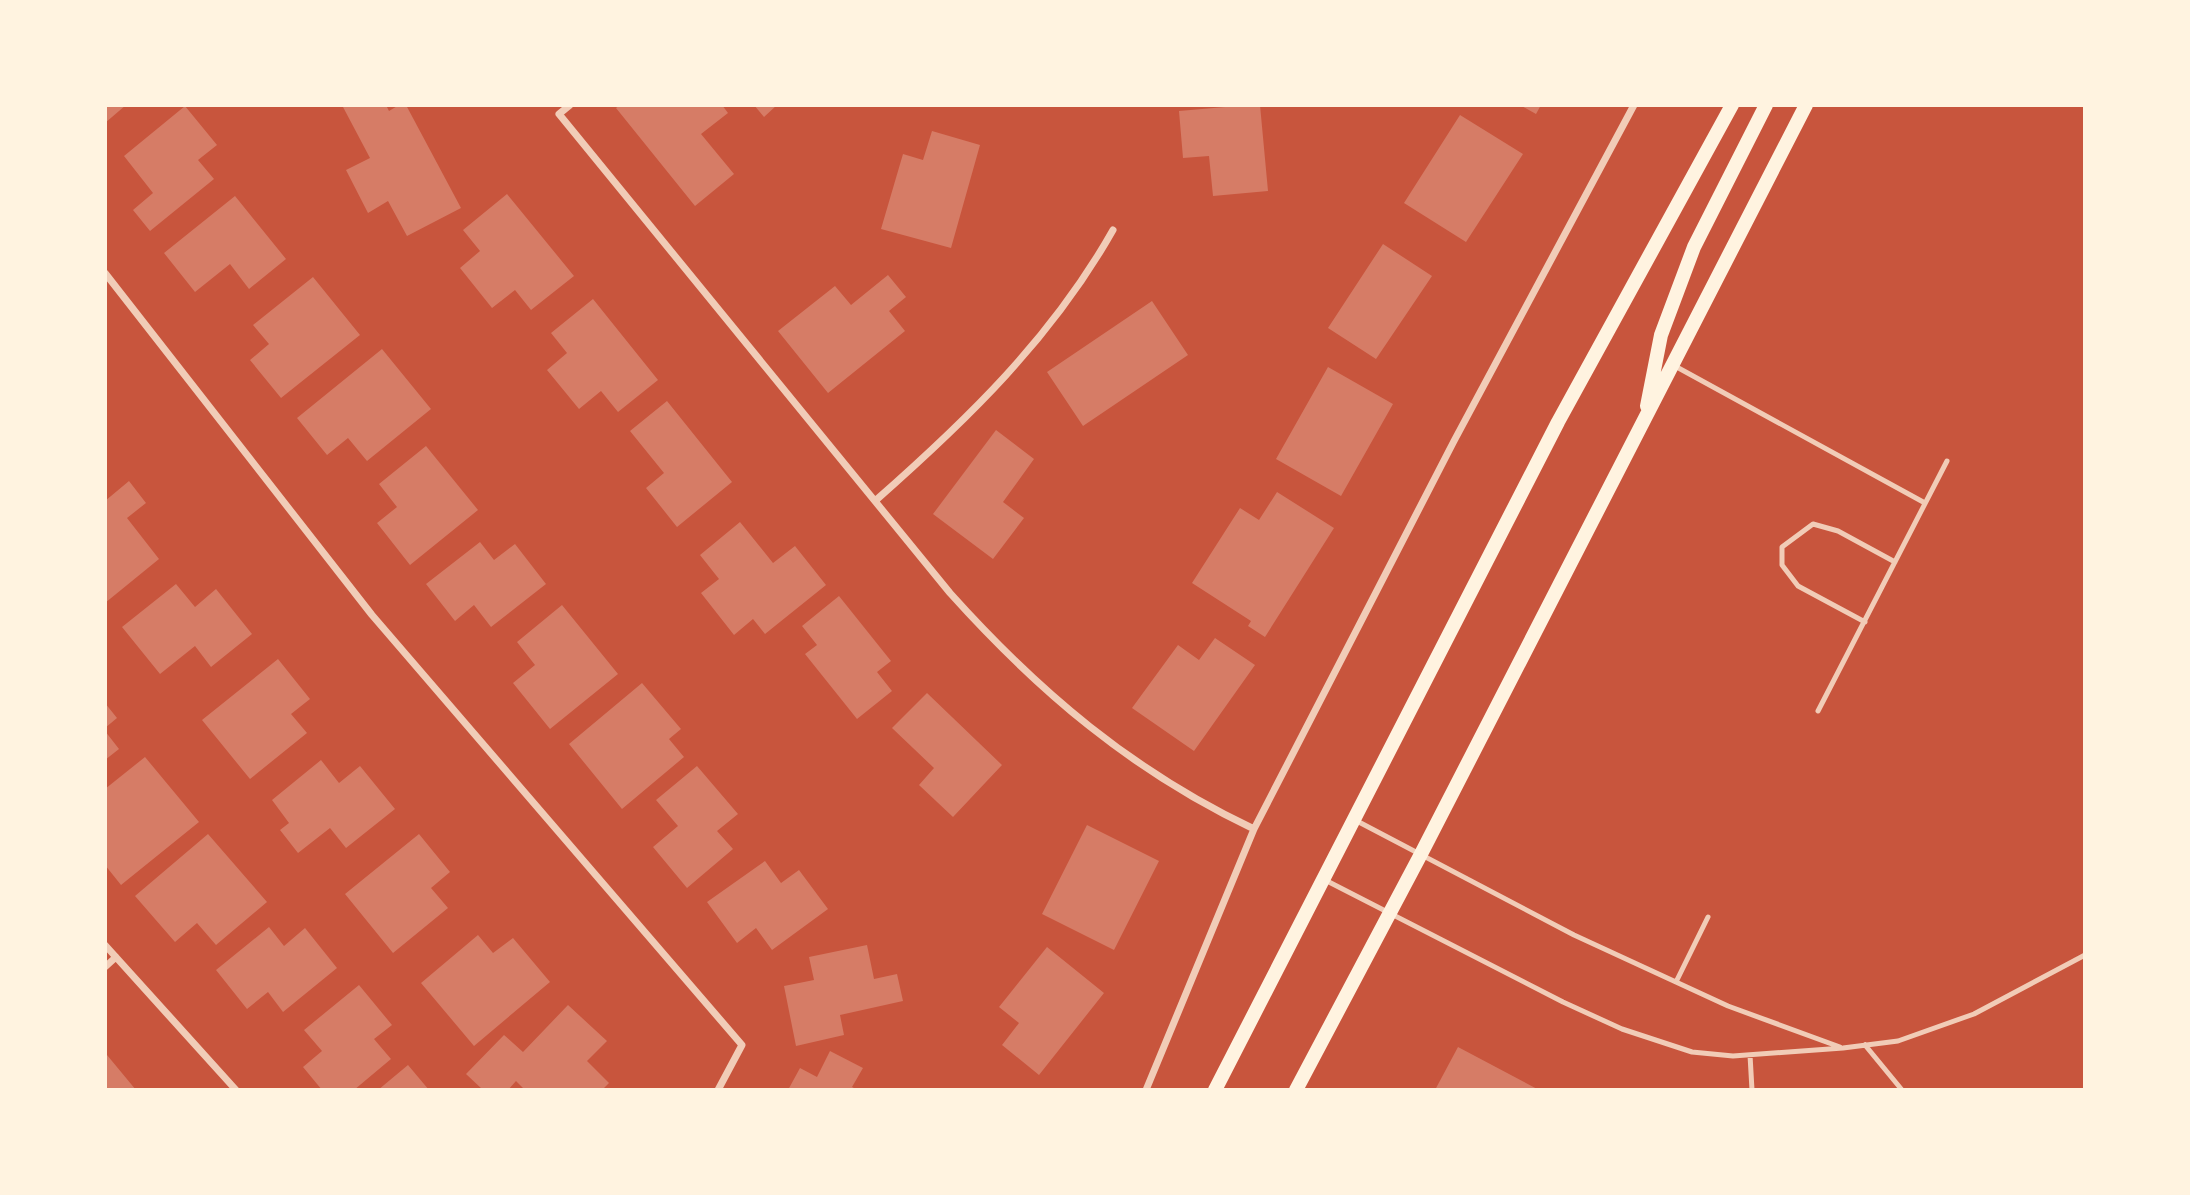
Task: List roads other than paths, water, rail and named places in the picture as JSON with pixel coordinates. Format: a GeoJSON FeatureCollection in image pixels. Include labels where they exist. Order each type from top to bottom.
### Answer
{"type":"FeatureCollection","features":[{"type":"Feature","properties":{"kind":"main road"},"geometry":{"type":"LineString","coordinates":[[1215,1090],[1558,422],[1732,105]]}},
{"type":"Feature","properties":{"kind":"main road"},"geometry":{"type":"LineString","coordinates":[[1643,424],[1661,335],[1693,247],[1766,105]]}},
{"type":"Feature","properties":{"kind":"main road"},"geometry":{"type":"LineString","coordinates":[[1296,1090],[1421,854],[1806,105]]}},
{"type":"Feature","properties":{"kind":"street"},"geometry":{"type":"LineString","coordinates":[[570,105],[559,114],[874,501],[995,643],[1068,711],[1148,771],[1205,806],[1254,829]]}},
{"type":"Feature","properties":{"kind":"street"},"geometry":{"type":"LineString","coordinates":[[1146,1090],[1254,829],[1461,429],[1634,105]]}},
{"type":"Feature","properties":{"kind":"street"},"geometry":{"type":"LineString","coordinates":[[874,501],[936,447],[1011,370],[1061,312],[1089,272],[1113,230]]}},
{"type":"Feature","properties":{"kind":"street"},"geometry":{"type":"LineString","coordinates":[[105,273],[372,615],[742,1045],[718,1090]]}},
{"type":"Feature","properties":{"kind":"street"},"geometry":{"type":"LineString","coordinates":[[105,946],[236,1090]]}},
{"type":"Feature","properties":{"kind":"street"},"geometry":{"type":"LineString","coordinates":[[105,967],[116,957]]}},
{"type":"Feature","properties":{"kind":"lane"},"geometry":{"type":"LineString","coordinates":[[1673,365],[1925,503]]}},
{"type":"Feature","properties":{"kind":"lane"},"geometry":{"type":"LineString","coordinates":[[1818,711],[1947,461]]}},
{"type":"Feature","properties":{"kind":"lane"},"geometry":{"type":"LineString","coordinates":[[1865,622],[1798,586],[1782,565],[1782,547],[1813,524],[1839,531],[1895,562]]}},
{"type":"Feature","properties":{"kind":"lane"},"geometry":{"type":"LineString","coordinates":[[1354,819],[1574,935],[1728,1006],[1843,1048]]}},
{"type":"Feature","properties":{"kind":"lane"},"geometry":{"type":"LineString","coordinates":[[1323,879],[1563,1002],[1622,1029],[1692,1052],[1733,1056],[1898,1041],[1974,1014],[2085,955]]}},
{"type":"Feature","properties":{"kind":"lane"},"geometry":{"type":"LineString","coordinates":[[1676,982],[1708,917]]}},
{"type":"Feature","properties":{"kind":"lane"},"geometry":{"type":"LineString","coordinates":[[1865,1045],[1902,1090]]}},
{"type":"Feature","properties":{"kind":"lane"},"geometry":{"type":"LineString","coordinates":[[1750,1055],[1752,1090]]}}]}
